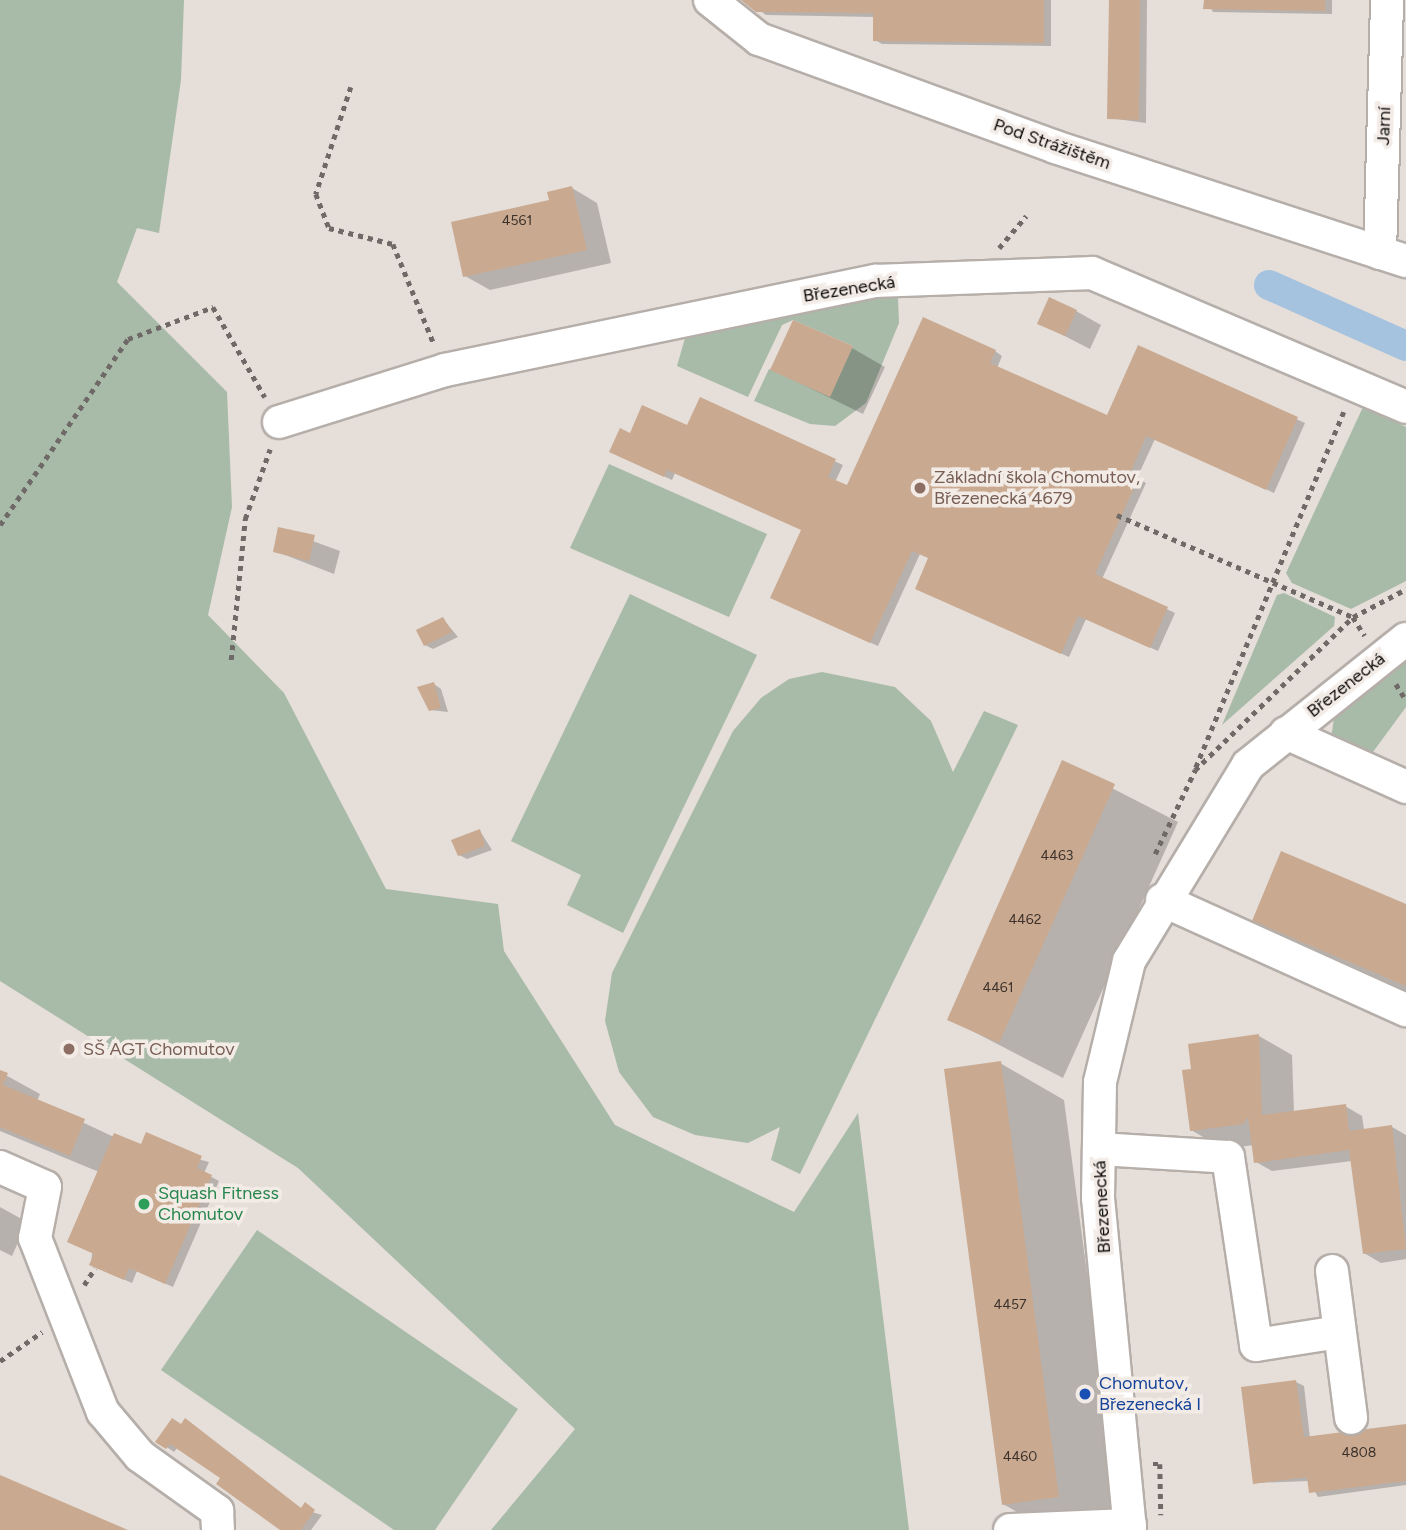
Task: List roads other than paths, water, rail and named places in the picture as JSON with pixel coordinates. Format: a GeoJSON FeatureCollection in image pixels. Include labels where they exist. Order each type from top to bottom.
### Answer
{"type":"FeatureCollection","features":[{"type":"Feature","properties":{"kind":"street","name":"Pod Strážištěm"},"geometry":{"type":"LineString","coordinates":[[710,0],[760,38],[1055,147],[1393,257]]}},
{"type":"Feature","properties":{"kind":"street","name":"Jarní"},"geometry":{"type":"LineString","coordinates":[[1388,0],[1393,257]]}},
{"type":"Feature","properties":{"kind":"street","name":"Březenecká"},"geometry":{"type":"LineString","coordinates":[[279,422],[446,370],[876,281],[1092,273],[1406,407]]}},
{"type":"Feature","properties":{"kind":"street","name":"Březenecká"},"geometry":{"type":"LineString","coordinates":[[1010,1530],[1130,1527],[1098,1198],[1100,1082],[1129,961],[1162,900],[1248,765],[1406,639]]}},
{"type":"Feature","properties":{"kind":"street","name":"Březenecká"},"geometry":{"type":"LineString","coordinates":[[1286,733],[1406,787]]}},
{"type":"Feature","properties":{"kind":"street"},"geometry":{"type":"LineString","coordinates":[[1162,900],[1406,1010]]}},
{"type":"Feature","properties":{"kind":"street"},"geometry":{"type":"LineString","coordinates":[[1099,1149],[1228,1157],[1256,1345],[1339,1332]]}},
{"type":"Feature","properties":{"kind":"street"},"geometry":{"type":"LineString","coordinates":[[0,1167],[45,1187],[35,1238],[103,1412],[140,1456],[217,1511],[218,1530]]}},
{"type":"Feature","properties":{"kind":"street"},"geometry":{"type":"LineString","coordinates":[[1332,1271],[1350,1418]]}},
{"type":"Feature","properties":{"kind":"waterway"},"geometry":{"type":"LineString","coordinates":[[1269,285],[1406,346]]}},
{"type":"Feature","properties":{"kind":"place","name":"Základní škola Chomutov, Březenecká 4679"},"geometry":{"type":"Point","coordinates":[920,488]}},
{"type":"Feature","properties":{"kind":"place","name":"SŠ AGT Chomutov"},"geometry":{"type":"Point","coordinates":[69,1049]}},
{"type":"Feature","properties":{"kind":"place","name":"Squash Fitness Chomutov"},"geometry":{"type":"Point","coordinates":[144,1204]}},
{"type":"Feature","properties":{"kind":"place","name":"Chomutov, Březenecká I"},"geometry":{"type":"Point","coordinates":[1085,1394]}}]}
